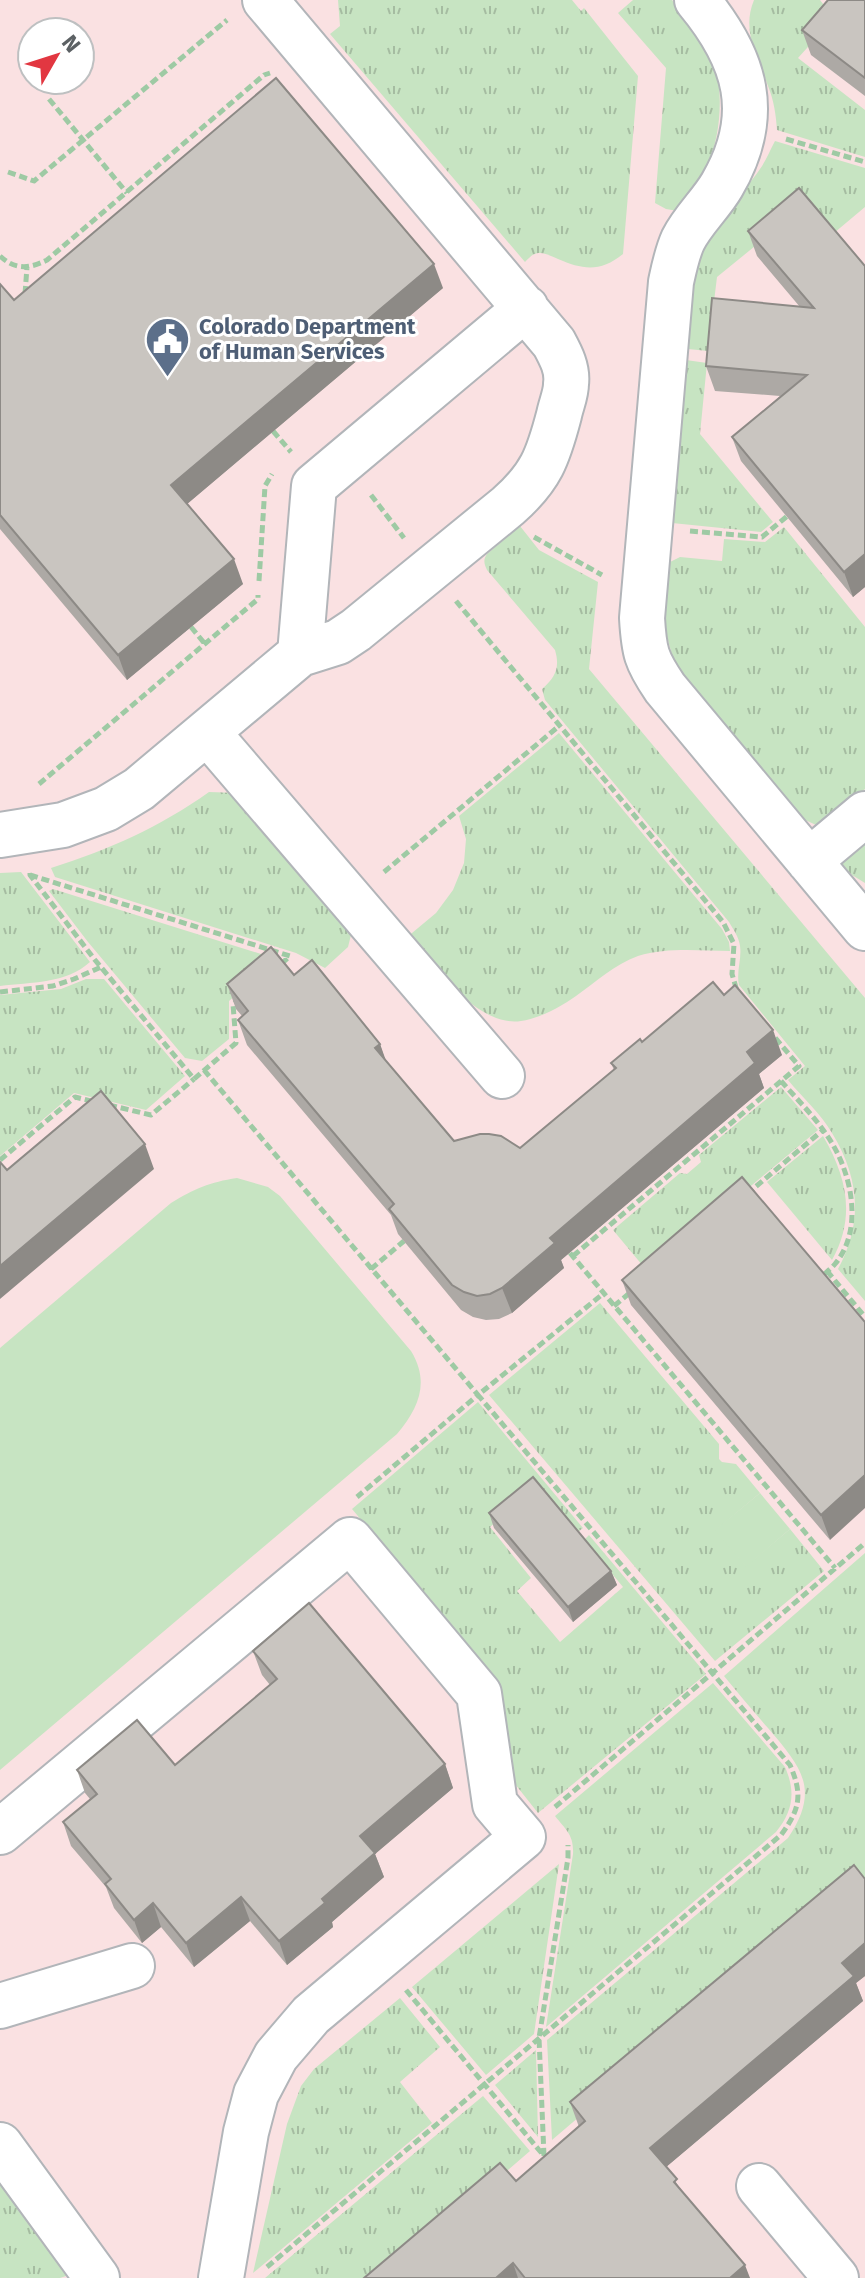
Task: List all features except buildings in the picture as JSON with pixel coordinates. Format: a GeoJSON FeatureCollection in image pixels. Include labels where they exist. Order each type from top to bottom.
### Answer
{"type":"FeatureCollection","features":[{"type":"Feature","properties":{"kind":"lane"},"geometry":{"type":"LineString","coordinates":[[703,2],[735,61],[745,92],[746,127],[722,186],[684,239],[671,282],[642,618],[644,643],[650,665],[665,688],[865,928]]}},
{"type":"Feature","properties":{"kind":"lane"},"geometry":{"type":"LineString","coordinates":[[0,835],[36,810],[106,809],[139,789],[300,654],[338,642],[356,630],[508,506],[541,471],[551,445],[567,384],[564,361],[554,343],[526,308],[251,6]]}},
{"type":"Feature","properties":{"kind":"lane"},"geometry":{"type":"LineString","coordinates":[[300,654],[314,486],[526,308]]}},
{"type":"Feature","properties":{"kind":"lane"},"geometry":{"type":"LineString","coordinates":[[207,732],[502,1076]]}},
{"type":"Feature","properties":{"kind":"lane"},"geometry":{"type":"LineString","coordinates":[[809,861],[865,814]]}},
{"type":"Feature","properties":{"kind":"lane"},"geometry":{"type":"LineString","coordinates":[[0,1832],[350,1540],[479,1694],[495,1804],[523,1837],[311,2015],[276,2056],[256,2094],[246,2132],[221,2278]]}},
{"type":"Feature","properties":{"kind":"lane"},"geometry":{"type":"LineString","coordinates":[[0,2006],[132,1966]]}},
{"type":"Feature","properties":{"kind":"lane"},"geometry":{"type":"LineString","coordinates":[[0,2145],[97,2278]]}},
{"type":"Feature","properties":{"kind":"lane"},"geometry":{"type":"LineString","coordinates":[[759,2186],[836,2278]]}},
{"type":"Feature","properties":{"kind":"path"},"geometry":{"type":"LineString","coordinates":[[8,172],[34,181],[251,6]]}},
{"type":"Feature","properties":{"kind":"path"},"geometry":{"type":"LineString","coordinates":[[0,256],[14,266],[27,267],[47,260],[264,75],[278,71]]}},
{"type":"Feature","properties":{"kind":"path"},"geometry":{"type":"LineString","coordinates":[[49,99],[127,193]]}},
{"type":"Feature","properties":{"kind":"path"},"geometry":{"type":"LineString","coordinates":[[746,127],[865,162]]}},
{"type":"Feature","properties":{"kind":"path"},"geometry":{"type":"LineString","coordinates":[[25,296],[27,267]]}},
{"type":"Feature","properties":{"kind":"path"},"geometry":{"type":"LineString","coordinates":[[273,431],[293,455]]}},
{"type":"Feature","properties":{"kind":"path"},"geometry":{"type":"LineString","coordinates":[[284,463],[303,446]]}},
{"type":"Feature","properties":{"kind":"path"},"geometry":{"type":"LineString","coordinates":[[194,1079],[30,875],[36,810],[63,764],[258,599],[265,486],[274,471]]}},
{"type":"Feature","properties":{"kind":"path"},"geometry":{"type":"LineString","coordinates":[[508,506],[536,539],[644,597]]}},
{"type":"Feature","properties":{"kind":"path"},"geometry":{"type":"LineString","coordinates":[[650,527],[762,537],[797,508]]}},
{"type":"Feature","properties":{"kind":"path"},"geometry":{"type":"LineString","coordinates":[[191,627],[205,644]]}},
{"type":"Feature","properties":{"kind":"path"},"geometry":{"type":"LineString","coordinates":[[521,680],[723,922],[734,944],[732,974],[742,999]]}},
{"type":"Feature","properties":{"kind":"path"},"geometry":{"type":"LineString","coordinates":[[381,875],[559,726]]}},
{"type":"Feature","properties":{"kind":"path"},"geometry":{"type":"LineString","coordinates":[[30,875],[290,956],[279,966]]}},
{"type":"Feature","properties":{"kind":"path"},"geometry":{"type":"LineString","coordinates":[[0,992],[53,986],[101,967]]}},
{"type":"Feature","properties":{"kind":"path"},"geometry":{"type":"LineString","coordinates":[[0,1160],[75,1097],[151,1115],[236,1043],[233,1004],[245,994]]}},
{"type":"Feature","properties":{"kind":"path"},"geometry":{"type":"LineString","coordinates":[[771,1032],[799,1066],[572,1254],[835,1568]]}},
{"type":"Feature","properties":{"kind":"path"},"geometry":{"type":"LineString","coordinates":[[204,1070],[790,1765],[797,1782],[798,1801],[794,1818],[781,1835],[266,2268]]}},
{"type":"Feature","properties":{"kind":"path"},"geometry":{"type":"LineString","coordinates":[[781,1081],[823,1130],[849,1183],[850,1227],[846,1242],[834,1265],[817,1280]]}},
{"type":"Feature","properties":{"kind":"path"},"geometry":{"type":"LineString","coordinates":[[739,1201],[823,1130]]}},
{"type":"Feature","properties":{"kind":"path"},"geometry":{"type":"LineString","coordinates":[[371,1269],[404,1241]]}},
{"type":"Feature","properties":{"kind":"path"},"geometry":{"type":"LineString","coordinates":[[827,1271],[865,1317]]}},
{"type":"Feature","properties":{"kind":"path"},"geometry":{"type":"LineString","coordinates":[[614,1306],[643,1281]]}},
{"type":"Feature","properties":{"kind":"path"},"geometry":{"type":"LineString","coordinates":[[478,1395],[604,1293]]}},
{"type":"Feature","properties":{"kind":"path"},"geometry":{"type":"LineString","coordinates":[[584,1533],[590,1528]]}},
{"type":"Feature","properties":{"kind":"path"},"geometry":{"type":"LineString","coordinates":[[546,1815],[865,1543]]}},
{"type":"Feature","properties":{"kind":"path"},"geometry":{"type":"LineString","coordinates":[[404,1987],[544,2156],[539,2038],[568,1848],[565,1837]]}},
{"type":"Feature","properties":{"kind":"path"},"geometry":{"type":"LineString","coordinates":[[556,1858],[568,1848]]}},
{"type":"Feature","properties":{"kind":"shaded area"},"geometry":{"type":"Polygon","coordinates":[[[0,0],[865,0],[865,2278],[0,2278],[0,0]]]}},
{"type":"Feature","properties":{"kind":"green space"},"geometry":{"type":"Polygon","coordinates":[[[338,0],[572,0],[581,11],[584,8],[638,76],[623,254],[607,264],[592,267],[542,253],[534,254],[525,262],[330,34],[340,26],[338,0]]]}},
{"type":"Feature","properties":{"kind":"green space"},"geometry":{"type":"Polygon","coordinates":[[[633,0],[672,0],[705,42],[718,76],[719,122],[713,151],[678,211],[655,203],[666,68],[618,13],[633,0]]]}},
{"type":"Feature","properties":{"kind":"green space"},"geometry":{"type":"Polygon","coordinates":[[[754,0],[820,0],[834,18],[798,58],[865,110],[865,157],[777,130],[772,97],[750,33],[750,11],[754,0]]]}},
{"type":"Feature","properties":{"kind":"green space"},"geometry":{"type":"Polygon","coordinates":[[[775,141],[865,168],[865,207],[834,233],[808,203],[717,277],[708,351],[688,349],[692,283],[701,249],[715,225],[762,166],[775,141]]]}},
{"type":"Feature","properties":{"kind":"green space"},"geometry":{"type":"Polygon","coordinates":[[[686,360],[707,363],[700,434],[773,522],[761,532],[672,523],[686,360]]]}},
{"type":"Feature","properties":{"kind":"green space"},"geometry":{"type":"Polygon","coordinates":[[[520,526],[539,550],[598,582],[589,669],[865,998],[865,1301],[838,1269],[852,1235],[854,1218],[853,1184],[848,1167],[828,1126],[788,1080],[805,1066],[739,985],[740,946],[729,922],[545,700],[542,689],[556,671],[555,650],[487,570],[484,562],[487,554],[520,526]]]}},
{"type":"Feature","properties":{"kind":"green space"},"geometry":{"type":"Polygon","coordinates":[[[784,527],[865,627],[865,789],[826,821],[816,825],[801,818],[675,666],[665,629],[670,562],[680,557],[722,561],[724,539],[765,542],[784,527]]]}},
{"type":"Feature","properties":{"kind":"green space"},"geometry":{"type":"Polygon","coordinates":[[[559,733],[722,929],[730,951],[672,950],[638,956],[614,968],[550,1012],[528,1020],[505,1021],[473,1005],[406,938],[436,913],[453,890],[464,863],[466,839],[459,816],[559,733]]]}},
{"type":"Feature","properties":{"kind":"green space"},"geometry":{"type":"Polygon","coordinates":[[[209,792],[239,793],[353,927],[348,947],[325,968],[296,953],[55,877],[51,868],[133,836],[209,792]]]}},
{"type":"Feature","properties":{"kind":"green space"},"geometry":{"type":"Polygon","coordinates":[[[865,834],[865,883],[852,875],[837,858],[865,834]]]}},
{"type":"Feature","properties":{"kind":"green space"},"geometry":{"type":"Polygon","coordinates":[[[21,872],[90,962],[59,978],[0,986],[0,873],[21,872]]]}},
{"type":"Feature","properties":{"kind":"green space"},"geometry":{"type":"Polygon","coordinates":[[[53,889],[277,959],[229,1001],[229,1039],[202,1061],[185,1058],[88,942],[49,891],[53,889]]]}},
{"type":"Feature","properties":{"kind":"green space"},"geometry":{"type":"Polygon","coordinates":[[[86,979],[104,979],[185,1076],[146,1110],[74,1093],[0,1156],[0,995],[61,989],[86,979]]]}},
{"type":"Feature","properties":{"kind":"green space"},"geometry":{"type":"Polygon","coordinates":[[[781,1087],[818,1130],[648,1272],[613,1230],[680,1173],[687,1174],[701,1162],[699,1155],[781,1087]]]}},
{"type":"Feature","properties":{"kind":"green space"},"geometry":{"type":"Polygon","coordinates":[[[823,1136],[838,1167],[846,1197],[844,1228],[832,1260],[767,1182],[823,1136]]]}},
{"type":"Feature","properties":{"kind":"green space"},"geometry":{"type":"Polygon","coordinates":[[[237,1178],[268,1187],[280,1196],[411,1351],[420,1373],[416,1404],[397,1434],[0,1770],[0,1348],[171,1203],[202,1187],[237,1178]]]}},
{"type":"Feature","properties":{"kind":"green space"},"geometry":{"type":"Polygon","coordinates":[[[600,1303],[719,1444],[719,1459],[736,1464],[760,1493],[716,1530],[746,1566],[790,1529],[824,1571],[715,1661],[489,1395],[600,1303]]]}},
{"type":"Feature","properties":{"kind":"green space"},"geometry":{"type":"Polygon","coordinates":[[[478,1402],[583,1528],[578,1532],[540,1485],[490,1527],[531,1578],[517,1591],[560,1642],[623,1587],[584,1540],[589,1535],[706,1674],[538,1813],[515,1784],[498,1683],[352,1509],[478,1402]]]}},
{"type":"Feature","properties":{"kind":"green space"},"geometry":{"type":"Polygon","coordinates":[[[760,1493],[790,1529],[746,1567],[715,1530],[760,1493]]]}},
{"type":"Feature","properties":{"kind":"green space"},"geometry":{"type":"Polygon","coordinates":[[[865,1553],[865,1882],[860,1877],[552,2140],[547,2040],[788,1838],[798,1821],[805,1792],[798,1767],[724,1676],[865,1553]]]}},
{"type":"Feature","properties":{"kind":"green space"},"geometry":{"type":"Polygon","coordinates":[[[713,1683],[785,1767],[791,1785],[791,1801],[786,1816],[776,1832],[546,2027],[573,1854],[571,1837],[555,1816],[713,1683]]]}},
{"type":"Feature","properties":{"kind":"green space"},"geometry":{"type":"Polygon","coordinates":[[[559,1864],[534,2034],[486,2075],[412,1987],[559,1864]]]}},
{"type":"Feature","properties":{"kind":"green space"},"geometry":{"type":"Polygon","coordinates":[[[400,1998],[440,2047],[400,2082],[432,2123],[253,2273],[287,2124],[301,2086],[314,2069],[400,1998]]]}},
{"type":"Feature","properties":{"kind":"green space"},"geometry":{"type":"Polygon","coordinates":[[[536,2050],[538,2137],[495,2085],[536,2050]]]}},
{"type":"Feature","properties":{"kind":"green space"},"geometry":{"type":"Polygon","coordinates":[[[483,2096],[530,2151],[383,2278],[265,2278],[483,2096]]]}},
{"type":"Feature","properties":{"kind":"green space"},"geometry":{"type":"Polygon","coordinates":[[[0,2181],[69,2275],[60,2278],[0,2278],[0,2181]]]}},
{"type":"Feature","properties":{"kind":"place","name":"Colorado Department of Human Services"},"geometry":{"type":"Point","coordinates":[168,378]}}]}
